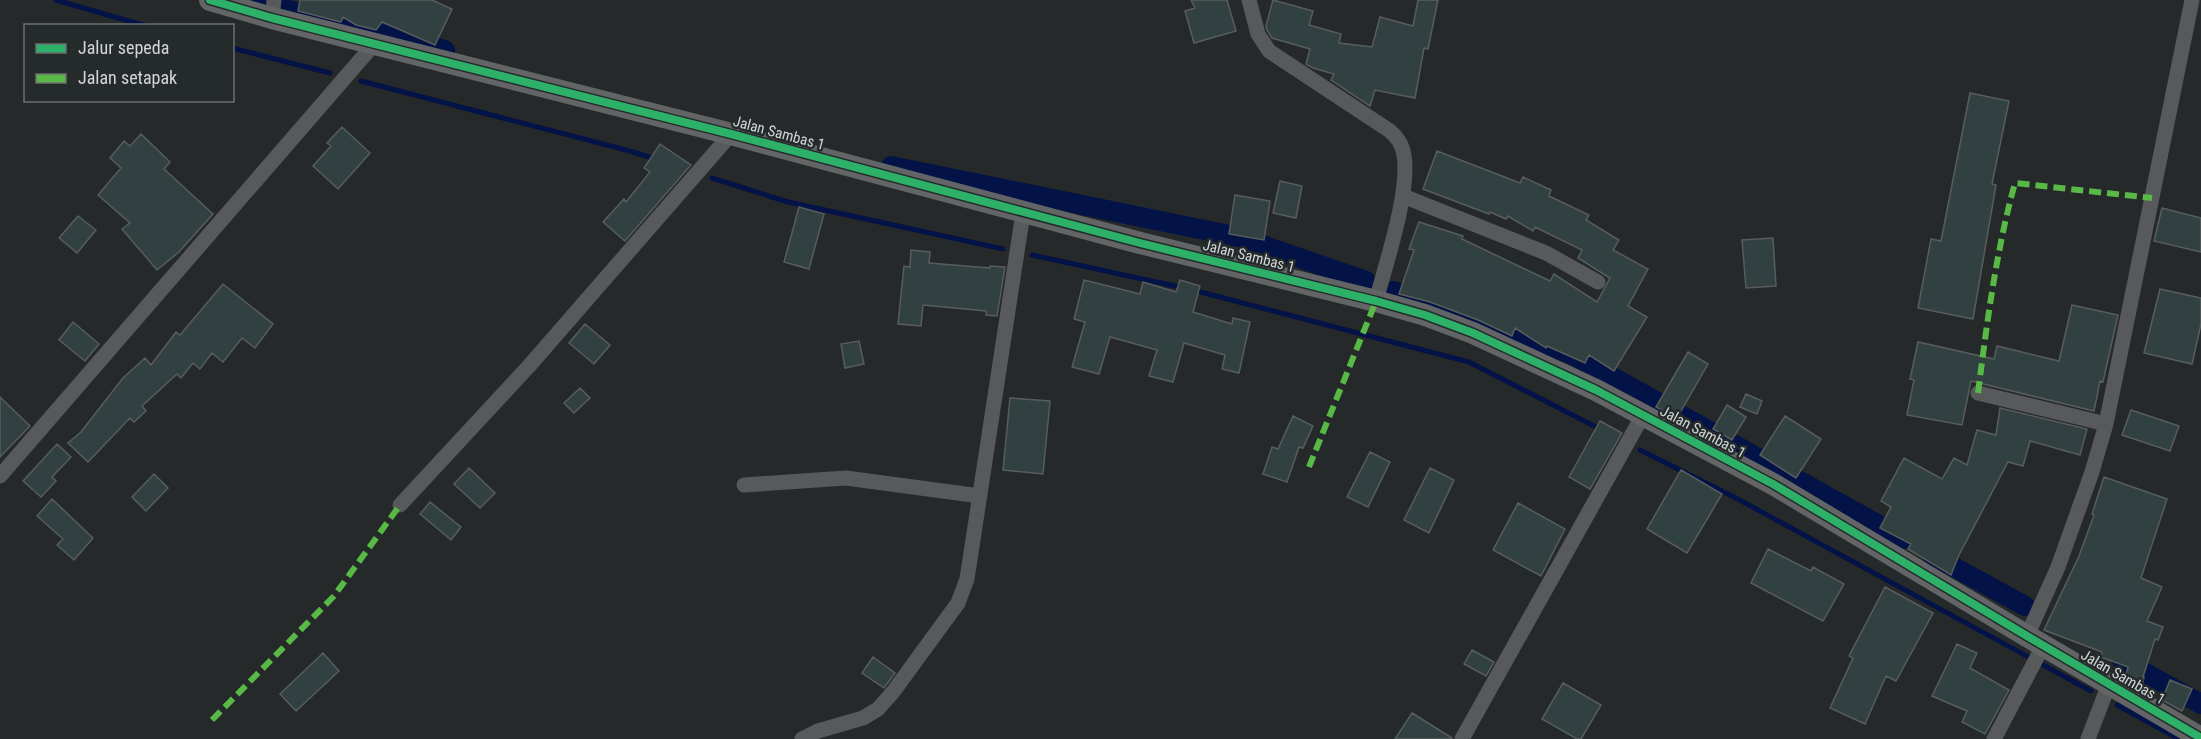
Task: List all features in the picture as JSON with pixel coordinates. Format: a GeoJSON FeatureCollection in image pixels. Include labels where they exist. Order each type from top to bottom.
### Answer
{"type":"FeatureCollection","features":[{"type":"Feature","properties":{"kind":"street","name":"Jalan Sambas 1"},"geometry":{"type":"LineString","coordinates":[[210,0],[273,9],[375,43],[731,134],[1023,213],[1425,315],[1473,333],[1596,390],[1773,484],[2037,643],[2201,738]]}},
{"type":"Feature","properties":{"kind":"street"},"geometry":{"type":"LineString","coordinates":[[1249,0],[1258,34],[1269,51],[1398,138],[1404,157],[1403,196],[1376,301]]}},
{"type":"Feature","properties":{"kind":"street"},"geometry":{"type":"LineString","coordinates":[[1994,739],[2017,695],[2037,643],[2058,567],[2092,472],[2106,424],[2192,0]]}},
{"type":"Feature","properties":{"kind":"street"},"geometry":{"type":"LineString","coordinates":[[0,476],[375,43]]}},
{"type":"Feature","properties":{"kind":"street"},"geometry":{"type":"LineString","coordinates":[[400,505],[529,366],[731,134]]}},
{"type":"Feature","properties":{"kind":"street"},"geometry":{"type":"LineString","coordinates":[[1403,196],[1546,253],[1598,282]]}},
{"type":"Feature","properties":{"kind":"street"},"geometry":{"type":"LineString","coordinates":[[802,739],[818,731],[863,718],[878,709],[958,603],[967,579],[1023,213]]}},
{"type":"Feature","properties":{"kind":"street"},"geometry":{"type":"LineString","coordinates":[[1978,393],[2106,424]]}},
{"type":"Feature","properties":{"kind":"street"},"geometry":{"type":"LineString","coordinates":[[1462,739],[1643,415]]}},
{"type":"Feature","properties":{"kind":"street"},"geometry":{"type":"LineString","coordinates":[[744,485],[846,478],[980,496]]}},
{"type":"Feature","properties":{"kind":"street"},"geometry":{"type":"LineString","coordinates":[[2088,739],[2109,684]]}},
{"type":"Feature","properties":{"kind":"building"},"geometry":{"type":"Polygon","coordinates":[[[300,0],[432,0],[452,9],[435,45],[382,22],[376,30],[356,25],[343,17],[341,22],[298,11],[300,0]]]}},
{"type":"Feature","properties":{"kind":"building"},"geometry":{"type":"Polygon","coordinates":[[[1191,0],[1227,0],[1236,31],[1194,43],[1185,11],[1195,8],[1191,0]]]}},
{"type":"Feature","properties":{"kind":"building"},"geometry":{"type":"Polygon","coordinates":[[[1273,0],[1313,11],[1309,25],[1341,34],[1339,43],[1372,47],[1380,17],[1413,26],[1418,0],[1438,0],[1428,49],[1424,48],[1415,98],[1375,90],[1370,106],[1331,80],[1334,74],[1306,64],[1310,49],[1272,38],[1267,30],[1273,0]]]}},
{"type":"Feature","properties":{"kind":"building"},"geometry":{"type":"Polygon","coordinates":[[[1970,93],[2009,101],[1992,184],[1996,185],[1973,319],[1918,308],[1931,239],[1941,241],[1970,93]]]}},
{"type":"Feature","properties":{"kind":"building"},"geometry":{"type":"Polygon","coordinates":[[[342,127],[370,153],[338,189],[313,166],[331,146],[327,143],[342,127]]]}},
{"type":"Feature","properties":{"kind":"building"},"geometry":{"type":"Polygon","coordinates":[[[141,134],[170,162],[164,169],[213,214],[179,252],[157,270],[122,229],[130,223],[98,195],[121,168],[110,158],[124,141],[130,146],[141,134]]]}},
{"type":"Feature","properties":{"kind":"building"},"geometry":{"type":"Polygon","coordinates":[[[660,144],[691,165],[625,241],[603,222],[624,199],[626,202],[650,172],[644,168],[660,144]]]}},
{"type":"Feature","properties":{"kind":"building"},"geometry":{"type":"Polygon","coordinates":[[[1437,151],[1520,183],[1523,177],[1551,190],[1549,196],[1589,215],[1586,220],[1619,240],[1613,250],[1648,269],[1628,306],[1647,317],[1614,371],[1589,355],[1585,363],[1547,346],[1546,348],[1515,328],[1512,336],[1430,302],[1399,294],[1414,250],[1409,249],[1419,222],[1463,236],[1462,239],[1550,281],[1554,274],[1597,302],[1610,278],[1578,258],[1582,250],[1535,227],[1533,231],[1508,216],[1506,219],[1490,212],[1489,214],[1423,189],[1437,151]]]}},
{"type":"Feature","properties":{"kind":"building"},"geometry":{"type":"Polygon","coordinates":[[[1280,181],[1302,186],[1296,218],[1273,213],[1280,181]]]}},
{"type":"Feature","properties":{"kind":"building"},"geometry":{"type":"Polygon","coordinates":[[[1235,195],[1270,201],[1264,240],[1229,234],[1235,195]]]}},
{"type":"Feature","properties":{"kind":"building"},"geometry":{"type":"Polygon","coordinates":[[[799,207],[824,214],[809,269],[784,262],[799,207]]]}},
{"type":"Feature","properties":{"kind":"building"},"geometry":{"type":"Polygon","coordinates":[[[2162,208],[2201,218],[2201,252],[2154,241],[2162,208]]]}},
{"type":"Feature","properties":{"kind":"building"},"geometry":{"type":"Polygon","coordinates":[[[78,216],[96,230],[77,253],[59,238],[78,216]]]}},
{"type":"Feature","properties":{"kind":"building"},"geometry":{"type":"Polygon","coordinates":[[[1773,238],[1776,286],[1746,288],[1742,240],[1773,238]]]}},
{"type":"Feature","properties":{"kind":"building"},"geometry":{"type":"Polygon","coordinates":[[[911,250],[930,252],[929,263],[1005,267],[997,316],[986,315],[986,311],[923,305],[921,326],[898,324],[904,266],[910,267],[911,250]]]}},
{"type":"Feature","properties":{"kind":"building"},"geometry":{"type":"Polygon","coordinates":[[[1084,280],[1140,294],[1143,282],[1176,292],[1180,280],[1200,286],[1193,312],[1232,324],[1233,318],[1250,322],[1239,373],[1222,369],[1225,355],[1184,343],[1173,382],[1149,376],[1157,350],[1110,337],[1099,374],[1072,367],[1085,322],[1074,319],[1084,280]]]}},
{"type":"Feature","properties":{"kind":"building"},"geometry":{"type":"Polygon","coordinates":[[[223,284],[273,324],[255,348],[242,338],[223,362],[212,353],[200,369],[193,363],[181,378],[177,374],[142,406],[146,411],[134,422],[130,418],[88,462],[68,443],[81,432],[123,378],[145,358],[151,365],[176,332],[180,335],[223,284]]]}},
{"type":"Feature","properties":{"kind":"building"},"geometry":{"type":"Polygon","coordinates":[[[2160,289],[2201,298],[2201,324],[2192,364],[2144,353],[2160,289]]]}},
{"type":"Feature","properties":{"kind":"building"},"geometry":{"type":"Polygon","coordinates":[[[2072,305],[2118,315],[2094,411],[1971,381],[1962,425],[1907,415],[1914,380],[1910,379],[1918,342],[1994,359],[1997,346],[2059,361],[2072,305]]]}},
{"type":"Feature","properties":{"kind":"building"},"geometry":{"type":"Polygon","coordinates":[[[73,322],[99,344],[85,361],[59,340],[73,322]]]}},
{"type":"Feature","properties":{"kind":"building"},"geometry":{"type":"Polygon","coordinates":[[[585,324],[610,345],[594,364],[569,343],[585,324]]]}},
{"type":"Feature","properties":{"kind":"building"},"geometry":{"type":"Polygon","coordinates":[[[859,341],[864,364],[845,368],[841,344],[859,341]]]}},
{"type":"Feature","properties":{"kind":"building"},"geometry":{"type":"Polygon","coordinates":[[[1688,352],[1708,364],[1677,418],[1656,407],[1688,352]]]}},
{"type":"Feature","properties":{"kind":"building"},"geometry":{"type":"Polygon","coordinates":[[[580,388],[590,398],[574,413],[564,403],[580,388]]]}},
{"type":"Feature","properties":{"kind":"building"},"geometry":{"type":"Polygon","coordinates":[[[1746,394],[1762,401],[1757,414],[1740,407],[1746,394]]]}},
{"type":"Feature","properties":{"kind":"building"},"geometry":{"type":"Polygon","coordinates":[[[0,397],[30,426],[0,457],[0,397]]]}},
{"type":"Feature","properties":{"kind":"building"},"geometry":{"type":"Polygon","coordinates":[[[1010,398],[1050,401],[1043,474],[1003,470],[1010,398]]]}},
{"type":"Feature","properties":{"kind":"building"},"geometry":{"type":"Polygon","coordinates":[[[1727,405],[1746,417],[1732,440],[1713,429],[1727,405]]]}},
{"type":"Feature","properties":{"kind":"building"},"geometry":{"type":"Polygon","coordinates":[[[2000,408],[2087,429],[2080,455],[2030,441],[2023,466],[2008,462],[1959,555],[1951,575],[1908,549],[1911,544],[1880,528],[1891,507],[1881,501],[1904,458],[1942,479],[1954,458],[1967,465],[1977,430],[1996,435],[2000,408]]]}},
{"type":"Feature","properties":{"kind":"building"},"geometry":{"type":"Polygon","coordinates":[[[2131,410],[2179,426],[2170,451],[2122,435],[2131,410]]]}},
{"type":"Feature","properties":{"kind":"building"},"geometry":{"type":"Polygon","coordinates":[[[1293,416],[1313,426],[1303,448],[1299,447],[1287,482],[1263,474],[1272,447],[1278,449],[1293,416]]]}},
{"type":"Feature","properties":{"kind":"building"},"geometry":{"type":"Polygon","coordinates":[[[1785,416],[1821,439],[1796,478],[1760,455],[1785,416]]]}},
{"type":"Feature","properties":{"kind":"building"},"geometry":{"type":"Polygon","coordinates":[[[1600,421],[1622,433],[1590,489],[1569,477],[1600,421]]]}},
{"type":"Feature","properties":{"kind":"building"},"geometry":{"type":"Polygon","coordinates":[[[57,444],[71,457],[52,477],[56,481],[41,497],[23,481],[57,444]]]}},
{"type":"Feature","properties":{"kind":"building"},"geometry":{"type":"Polygon","coordinates":[[[1370,452],[1390,462],[1368,507],[1347,497],[1370,452]]]}},
{"type":"Feature","properties":{"kind":"building"},"geometry":{"type":"Polygon","coordinates":[[[469,468],[495,493],[480,508],[454,484],[469,468]]]}},
{"type":"Feature","properties":{"kind":"building"},"geometry":{"type":"Polygon","coordinates":[[[1430,468],[1454,480],[1429,533],[1404,520],[1430,468]]]}},
{"type":"Feature","properties":{"kind":"building"},"geometry":{"type":"Polygon","coordinates":[[[1681,470],[1722,494],[1687,553],[1647,529],[1681,470]]]}},
{"type":"Feature","properties":{"kind":"building"},"geometry":{"type":"Polygon","coordinates":[[[154,474],[168,488],[146,511],[132,497],[154,474]]]}},
{"type":"Feature","properties":{"kind":"building"},"geometry":{"type":"Polygon","coordinates":[[[2104,477],[2167,499],[2141,578],[2162,587],[2147,621],[2163,627],[2158,640],[2155,639],[2142,687],[2125,678],[2128,667],[2101,657],[2102,652],[2044,630],[2079,556],[2094,515],[2092,514],[2104,477]]]}},
{"type":"Feature","properties":{"kind":"building"},"geometry":{"type":"Polygon","coordinates":[[[52,499],[93,538],[74,560],[57,545],[63,539],[37,516],[52,499]]]}},
{"type":"Feature","properties":{"kind":"building"},"geometry":{"type":"Polygon","coordinates":[[[430,502],[461,527],[451,540],[420,514],[430,502]]]}},
{"type":"Feature","properties":{"kind":"building"},"geometry":{"type":"Polygon","coordinates":[[[1518,503],[1565,529],[1541,576],[1493,550],[1518,503]]]}},
{"type":"Feature","properties":{"kind":"building"},"geometry":{"type":"Polygon","coordinates":[[[1768,549],[1811,571],[1813,567],[1844,584],[1823,621],[1751,583],[1768,549]]]}},
{"type":"Feature","properties":{"kind":"building"},"geometry":{"type":"Polygon","coordinates":[[[1885,587],[1933,613],[1896,681],[1886,676],[1865,724],[1830,708],[1853,658],[1849,656],[1885,587]]]}},
{"type":"Feature","properties":{"kind":"building"},"geometry":{"type":"Polygon","coordinates":[[[1957,644],[1977,653],[1970,668],[2009,690],[1985,734],[1962,722],[1967,711],[1932,696],[1957,644]]]}},
{"type":"Feature","properties":{"kind":"building"},"geometry":{"type":"Polygon","coordinates":[[[1472,650],[1494,662],[1486,676],[1464,664],[1472,650]]]}},
{"type":"Feature","properties":{"kind":"building"},"geometry":{"type":"Polygon","coordinates":[[[323,653],[339,671],[296,711],[280,694],[323,653]]]}},
{"type":"Feature","properties":{"kind":"building"},"geometry":{"type":"Polygon","coordinates":[[[873,657],[895,673],[884,688],[862,673],[873,657]]]}},
{"type":"Feature","properties":{"kind":"building"},"geometry":{"type":"Polygon","coordinates":[[[2170,680],[2192,689],[2182,711],[2162,700],[2170,680]]]}},
{"type":"Feature","properties":{"kind":"building"},"geometry":{"type":"Polygon","coordinates":[[[1563,683],[1601,705],[1581,739],[1577,739],[1542,719],[1563,683]]]}},
{"type":"Feature","properties":{"kind":"building"},"geometry":{"type":"Polygon","coordinates":[[[1412,713],[1452,738],[1452,739],[1395,739],[1412,713]]]}},
{"type":"Feature","properties":{"kind":"waterway"},"geometry":{"type":"LineString","coordinates":[[56,0],[139,24]]}},
{"type":"Feature","properties":{"kind":"waterway"},"geometry":{"type":"LineString","coordinates":[[254,0],[259,1]]}},
{"type":"Feature","properties":{"kind":"waterway"},"geometry":{"type":"LineString","coordinates":[[286,9],[287,0]]}},
{"type":"Feature","properties":{"kind":"waterway"},"geometry":{"type":"LineString","coordinates":[[284,9],[445,50]]}},
{"type":"Feature","properties":{"kind":"waterway"},"geometry":{"type":"LineString","coordinates":[[234,49],[330,73]]}},
{"type":"Feature","properties":{"kind":"waterway"},"geometry":{"type":"LineString","coordinates":[[361,81],[656,159]]}},
{"type":"Feature","properties":{"kind":"waterway"},"geometry":{"type":"LineString","coordinates":[[891,166],[1239,237],[1366,281]]}},
{"type":"Feature","properties":{"kind":"waterway"},"geometry":{"type":"LineString","coordinates":[[712,178],[788,202],[1003,249]]}},
{"type":"Feature","properties":{"kind":"waterway"},"geometry":{"type":"LineString","coordinates":[[1032,255],[1184,288]]}},
{"type":"Feature","properties":{"kind":"waterway"},"geometry":{"type":"LineString","coordinates":[[1193,290],[1469,362],[1602,430]]}},
{"type":"Feature","properties":{"kind":"waterway"},"geometry":{"type":"LineString","coordinates":[[1393,291],[1571,354],[1904,539]]}},
{"type":"Feature","properties":{"kind":"waterway"},"geometry":{"type":"LineString","coordinates":[[1640,450],[1734,497],[2091,691]]}},
{"type":"Feature","properties":{"kind":"waterway"},"geometry":{"type":"LineString","coordinates":[[1932,555],[2025,606]]}},
{"type":"Feature","properties":{"kind":"waterway"},"geometry":{"type":"LineString","coordinates":[[2122,660],[2201,704]]}},
{"type":"Feature","properties":{"kind":"waterway"},"geometry":{"type":"LineString","coordinates":[[2117,705],[2179,739]]}},
{"type":"Feature","properties":{"kind":"marked path"},"geometry":{"type":"LineString","coordinates":[[1978,393],[1997,261],[2015,183],[2152,198]]}},
{"type":"Feature","properties":{"kind":"marked path"},"geometry":{"type":"LineString","coordinates":[[1309,467],[1376,301]]}},
{"type":"Feature","properties":{"kind":"marked path"},"geometry":{"type":"LineString","coordinates":[[212,720],[334,596],[400,505]]}},
{"type":"Feature","properties":{"kind":"cycle path"},"geometry":{"type":"LineString","coordinates":[[210,0],[272,18],[731,134],[1140,243],[1425,315],[1473,333],[1596,390],[1773,484],[2201,738]]}}]}
